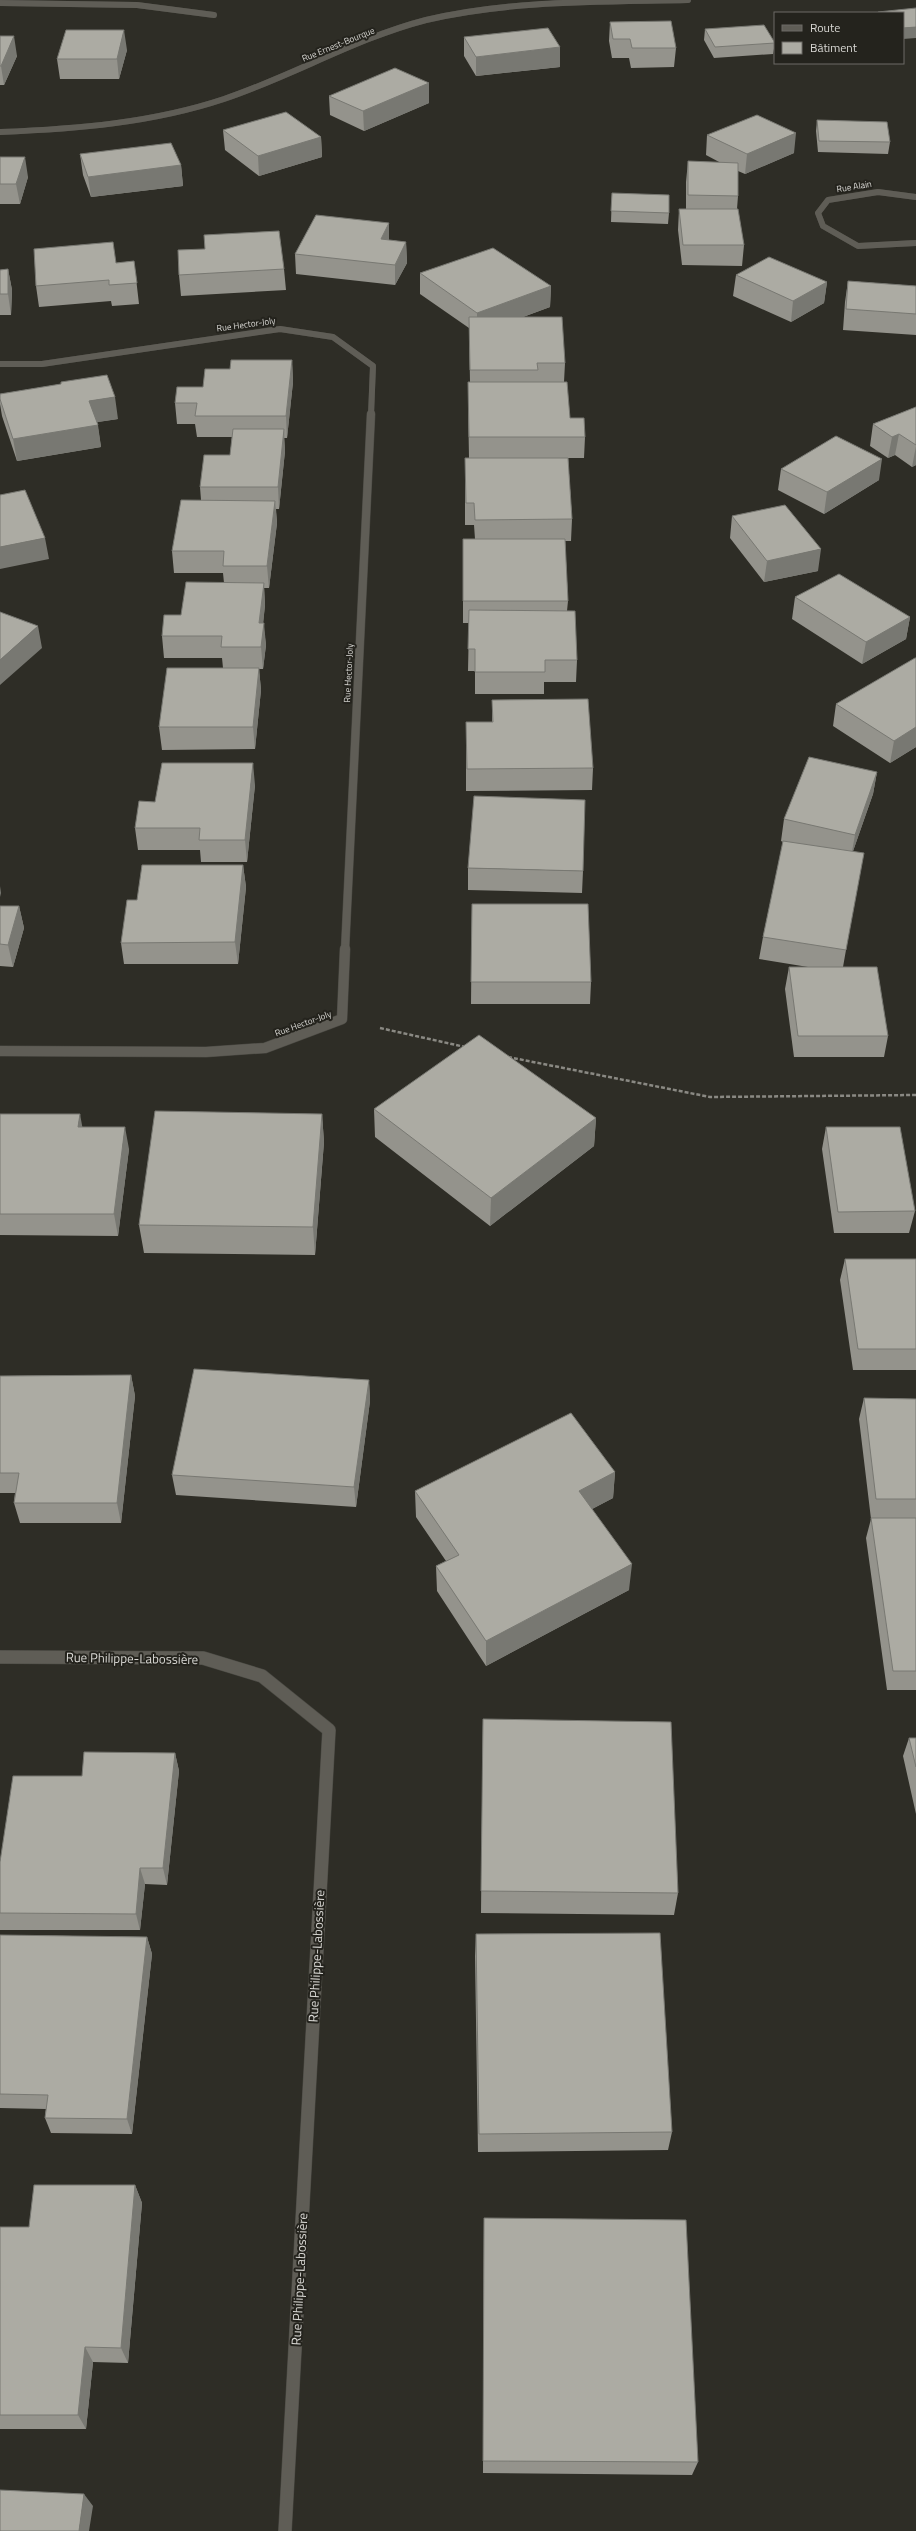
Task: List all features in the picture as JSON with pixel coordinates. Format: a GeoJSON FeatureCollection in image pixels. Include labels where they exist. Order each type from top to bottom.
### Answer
{"type":"FeatureCollection","features":[{"type":"Feature","properties":{"kind":"street","name":"Rue Ernest-Bourque"},"geometry":{"type":"LineString","coordinates":[[0,132],[116,124],[192,108],[256,87],[402,28],[474,10],[527,4],[688,0]]}},
{"type":"Feature","properties":{"kind":"street"},"geometry":{"type":"LineString","coordinates":[[0,3],[138,4],[189,9],[214,15]]}},
{"type":"Feature","properties":{"kind":"street","name":"Rue Alain"},"geometry":{"type":"LineString","coordinates":[[916,198],[878,192],[871,193],[828,200],[818,213],[823,226],[858,246],[916,243]]}},
{"type":"Feature","properties":{"kind":"street","name":"Rue Hector-Joly"},"geometry":{"type":"LineString","coordinates":[[0,364],[42,364],[280,329],[333,337],[373,366],[342,1019],[265,1048],[206,1052],[0,1052]]}},
{"type":"Feature","properties":{"kind":"street","name":"Rue Philippe-Labossière"},"geometry":{"type":"LineString","coordinates":[[0,1657],[203,1658],[262,1676],[329,1730],[285,2531]]}},
{"type":"Feature","properties":{"kind":"path"},"geometry":{"type":"LineString","coordinates":[[342,1019],[466,1048]]}},
{"type":"Feature","properties":{"kind":"path"},"geometry":{"type":"LineString","coordinates":[[505,1056],[710,1097],[916,1095]]}},
{"type":"Feature","properties":{"kind":"building"},"geometry":{"type":"Polygon","coordinates":[[[916,8],[916,27],[904,28],[904,12],[878,12],[916,8]]]}},
{"type":"Feature","properties":{"kind":"building"},"geometry":{"type":"Polygon","coordinates":[[[671,21],[676,48],[632,48],[630,39],[613,39],[610,22],[671,21]]]}},
{"type":"Feature","properties":{"kind":"building"},"geometry":{"type":"Polygon","coordinates":[[[764,25],[774,43],[715,47],[705,29],[764,25]]]}},
{"type":"Feature","properties":{"kind":"building"},"geometry":{"type":"Polygon","coordinates":[[[548,28],[560,47],[476,57],[464,37],[548,28]]]}},
{"type":"Feature","properties":{"kind":"building"},"geometry":{"type":"Polygon","coordinates":[[[66,30],[124,30],[117,59],[57,59],[66,30]]]}},
{"type":"Feature","properties":{"kind":"building"},"geometry":{"type":"Polygon","coordinates":[[[0,36],[14,36],[1,66],[0,66],[0,36]]]}},
{"type":"Feature","properties":{"kind":"building"},"geometry":{"type":"Polygon","coordinates":[[[395,68],[429,83],[363,111],[329,96],[395,68]]]}},
{"type":"Feature","properties":{"kind":"building"},"geometry":{"type":"Polygon","coordinates":[[[286,112],[321,137],[258,156],[223,130],[286,112]]]}},
{"type":"Feature","properties":{"kind":"building"},"geometry":{"type":"Polygon","coordinates":[[[757,115],[796,133],[747,154],[707,135],[757,115]]]}},
{"type":"Feature","properties":{"kind":"building"},"geometry":{"type":"Polygon","coordinates":[[[817,120],[887,122],[890,142],[819,141],[817,120]]]}},
{"type":"Feature","properties":{"kind":"building"},"geometry":{"type":"Polygon","coordinates":[[[171,143],[181,165],[88,177],[80,154],[171,143]]]}},
{"type":"Feature","properties":{"kind":"building"},"geometry":{"type":"Polygon","coordinates":[[[0,157],[25,157],[16,184],[0,184],[0,157]]]}},
{"type":"Feature","properties":{"kind":"building"},"geometry":{"type":"Polygon","coordinates":[[[688,161],[738,163],[738,196],[688,195],[688,161]]]}},
{"type":"Feature","properties":{"kind":"building"},"geometry":{"type":"Polygon","coordinates":[[[612,193],[669,195],[669,213],[611,211],[612,193]]]}},
{"type":"Feature","properties":{"kind":"building"},"geometry":{"type":"Polygon","coordinates":[[[679,209],[738,209],[744,245],[683,245],[679,209]]]}},
{"type":"Feature","properties":{"kind":"building"},"geometry":{"type":"Polygon","coordinates":[[[316,215],[389,223],[381,239],[406,242],[395,265],[295,254],[316,215]]]}},
{"type":"Feature","properties":{"kind":"building"},"geometry":{"type":"Polygon","coordinates":[[[279,231],[284,269],[179,275],[178,250],[205,249],[204,235],[279,231]]]}},
{"type":"Feature","properties":{"kind":"building"},"geometry":{"type":"Polygon","coordinates":[[[113,242],[116,263],[134,261],[137,283],[109,285],[109,280],[36,286],[34,249],[113,242]]]}},
{"type":"Feature","properties":{"kind":"building"},"geometry":{"type":"Polygon","coordinates":[[[493,248],[551,286],[477,313],[420,273],[493,248]]]}},
{"type":"Feature","properties":{"kind":"building"},"geometry":{"type":"Polygon","coordinates":[[[769,257],[827,282],[793,301],[736,275],[769,257]]]}},
{"type":"Feature","properties":{"kind":"building"},"geometry":{"type":"Polygon","coordinates":[[[8,269],[8,294],[0,294],[0,270],[8,269]]]}},
{"type":"Feature","properties":{"kind":"building"},"geometry":{"type":"Polygon","coordinates":[[[848,281],[916,286],[916,314],[846,309],[848,281]]]}},
{"type":"Feature","properties":{"kind":"building"},"geometry":{"type":"Polygon","coordinates":[[[469,317],[562,317],[565,363],[537,363],[538,370],[470,370],[469,317]]]}},
{"type":"Feature","properties":{"kind":"building"},"geometry":{"type":"Polygon","coordinates":[[[231,360],[292,360],[286,416],[195,416],[197,403],[175,403],[177,387],[203,387],[205,369],[230,369],[231,360]]]}},
{"type":"Feature","properties":{"kind":"building"},"geometry":{"type":"Polygon","coordinates":[[[107,375],[115,397],[89,401],[98,425],[13,439],[0,399],[0,394],[107,375]]]}},
{"type":"Feature","properties":{"kind":"building"},"geometry":{"type":"Polygon","coordinates":[[[468,382],[567,382],[570,418],[584,418],[585,437],[469,437],[468,382]]]}},
{"type":"Feature","properties":{"kind":"building"},"geometry":{"type":"Polygon","coordinates":[[[916,407],[916,445],[899,434],[892,437],[873,424],[916,407]]]}},
{"type":"Feature","properties":{"kind":"building"},"geometry":{"type":"Polygon","coordinates":[[[233,429],[284,429],[278,487],[200,487],[204,455],[230,455],[233,429]]]}},
{"type":"Feature","properties":{"kind":"building"},"geometry":{"type":"Polygon","coordinates":[[[836,436],[882,459],[827,492],[781,469],[836,436]]]}},
{"type":"Feature","properties":{"kind":"building"},"geometry":{"type":"Polygon","coordinates":[[[465,458],[568,458],[572,519],[475,520],[474,503],[466,503],[465,458]]]}},
{"type":"Feature","properties":{"kind":"building"},"geometry":{"type":"Polygon","coordinates":[[[25,490],[45,538],[0,547],[0,495],[25,490]]]}},
{"type":"Feature","properties":{"kind":"building"},"geometry":{"type":"Polygon","coordinates":[[[181,500],[275,501],[267,566],[223,566],[224,551],[172,551],[181,500]]]}},
{"type":"Feature","properties":{"kind":"building"},"geometry":{"type":"Polygon","coordinates":[[[785,505],[821,549],[767,561],[732,516],[785,505]]]}},
{"type":"Feature","properties":{"kind":"building"},"geometry":{"type":"Polygon","coordinates":[[[463,539],[565,539],[568,601],[463,601],[463,539]]]}},
{"type":"Feature","properties":{"kind":"building"},"geometry":{"type":"Polygon","coordinates":[[[839,574],[910,617],[866,642],[795,597],[839,574]]]}},
{"type":"Feature","properties":{"kind":"building"},"geometry":{"type":"Polygon","coordinates":[[[186,582],[264,583],[259,623],[264,623],[261,647],[221,647],[222,636],[162,636],[164,615],[181,615],[186,582]]]}},
{"type":"Feature","properties":{"kind":"building"},"geometry":{"type":"Polygon","coordinates":[[[469,610],[575,611],[577,660],[545,660],[545,672],[475,672],[475,649],[468,649],[469,610]]]}},
{"type":"Feature","properties":{"kind":"building"},"geometry":{"type":"Polygon","coordinates":[[[0,612],[38,626],[0,660],[0,612]]]}},
{"type":"Feature","properties":{"kind":"building"},"geometry":{"type":"Polygon","coordinates":[[[915,658],[916,727],[894,741],[836,704],[915,658]]]}},
{"type":"Feature","properties":{"kind":"building"},"geometry":{"type":"Polygon","coordinates":[[[167,668],[259,668],[253,727],[159,727],[167,668]]]}},
{"type":"Feature","properties":{"kind":"building"},"geometry":{"type":"Polygon","coordinates":[[[588,699],[593,768],[467,769],[466,722],[493,722],[492,700],[588,699]]]}},
{"type":"Feature","properties":{"kind":"building"},"geometry":{"type":"Polygon","coordinates":[[[809,757],[877,772],[855,835],[784,819],[809,757]]]}},
{"type":"Feature","properties":{"kind":"building"},"geometry":{"type":"Polygon","coordinates":[[[162,763],[253,763],[245,840],[199,840],[200,828],[135,828],[139,801],[155,802],[162,763]]]}},
{"type":"Feature","properties":{"kind":"building"},"geometry":{"type":"Polygon","coordinates":[[[474,796],[585,800],[583,871],[468,868],[474,796]]]}},
{"type":"Feature","properties":{"kind":"building"},"geometry":{"type":"Polygon","coordinates":[[[783,841],[864,853],[846,950],[763,937],[783,841]]]}},
{"type":"Feature","properties":{"kind":"building"},"geometry":{"type":"Polygon","coordinates":[[[142,865],[243,865],[235,942],[121,943],[127,900],[137,900],[142,865]]]}},
{"type":"Feature","properties":{"kind":"building"},"geometry":{"type":"Polygon","coordinates":[[[472,904],[588,904],[591,982],[471,982],[472,904]]]}},
{"type":"Feature","properties":{"kind":"building"},"geometry":{"type":"Polygon","coordinates":[[[0,906],[19,906],[8,945],[0,944],[0,906]]]}},
{"type":"Feature","properties":{"kind":"building"},"geometry":{"type":"Polygon","coordinates":[[[789,967],[877,967],[888,1036],[798,1036],[789,967]]]}},
{"type":"Feature","properties":{"kind":"building"},"geometry":{"type":"Polygon","coordinates":[[[479,1035],[596,1118],[491,1198],[374,1109],[479,1035]]]}},
{"type":"Feature","properties":{"kind":"building"},"geometry":{"type":"Polygon","coordinates":[[[155,1111],[322,1114],[313,1227],[139,1225],[155,1111]]]}},
{"type":"Feature","properties":{"kind":"building"},"geometry":{"type":"Polygon","coordinates":[[[0,1114],[80,1114],[78,1127],[125,1127],[114,1214],[0,1214],[0,1114]]]}},
{"type":"Feature","properties":{"kind":"building"},"geometry":{"type":"Polygon","coordinates":[[[826,1127],[900,1127],[915,1211],[838,1212],[826,1127]]]}},
{"type":"Feature","properties":{"kind":"building"},"geometry":{"type":"Polygon","coordinates":[[[845,1259],[916,1259],[916,1349],[858,1349],[845,1259]]]}},
{"type":"Feature","properties":{"kind":"building"},"geometry":{"type":"Polygon","coordinates":[[[194,1369],[369,1380],[354,1487],[172,1475],[194,1369]]]}},
{"type":"Feature","properties":{"kind":"building"},"geometry":{"type":"Polygon","coordinates":[[[131,1375],[117,1503],[14,1503],[19,1473],[0,1473],[0,1376],[131,1375]]]}},
{"type":"Feature","properties":{"kind":"building"},"geometry":{"type":"Polygon","coordinates":[[[864,1398],[916,1399],[916,1499],[876,1499],[864,1398]]]}},
{"type":"Feature","properties":{"kind":"building"},"geometry":{"type":"Polygon","coordinates":[[[571,1413],[615,1472],[579,1491],[632,1564],[486,1641],[436,1566],[459,1555],[415,1491],[571,1413]]]}},
{"type":"Feature","properties":{"kind":"building"},"geometry":{"type":"Polygon","coordinates":[[[871,1518],[916,1518],[916,1671],[893,1671],[871,1518]]]}},
{"type":"Feature","properties":{"kind":"building"},"geometry":{"type":"Polygon","coordinates":[[[483,1719],[671,1722],[678,1893],[481,1891],[483,1719]]]}},
{"type":"Feature","properties":{"kind":"building"},"geometry":{"type":"Polygon","coordinates":[[[909,1738],[916,1738],[916,1767],[909,1738]]]}},
{"type":"Feature","properties":{"kind":"building"},"geometry":{"type":"Polygon","coordinates":[[[84,1752],[175,1753],[163,1868],[140,1868],[136,1914],[0,1913],[0,1862],[13,1776],[82,1776],[84,1752]]]}},
{"type":"Feature","properties":{"kind":"building"},"geometry":{"type":"Polygon","coordinates":[[[660,1933],[672,2132],[479,2134],[476,1934],[660,1933]]]}},
{"type":"Feature","properties":{"kind":"building"},"geometry":{"type":"Polygon","coordinates":[[[0,1935],[147,1937],[127,2119],[45,2118],[48,2095],[0,2094],[0,1935]]]}},
{"type":"Feature","properties":{"kind":"building"},"geometry":{"type":"Polygon","coordinates":[[[34,2185],[135,2185],[121,2348],[85,2347],[78,2415],[0,2415],[0,2227],[29,2227],[34,2185]]]}},
{"type":"Feature","properties":{"kind":"building"},"geometry":{"type":"Polygon","coordinates":[[[484,2218],[686,2220],[698,2462],[483,2461],[484,2218]]]}},
{"type":"Feature","properties":{"kind":"building"},"geometry":{"type":"Polygon","coordinates":[[[0,2490],[84,2494],[79,2531],[0,2531],[0,2490]]]}}]}
